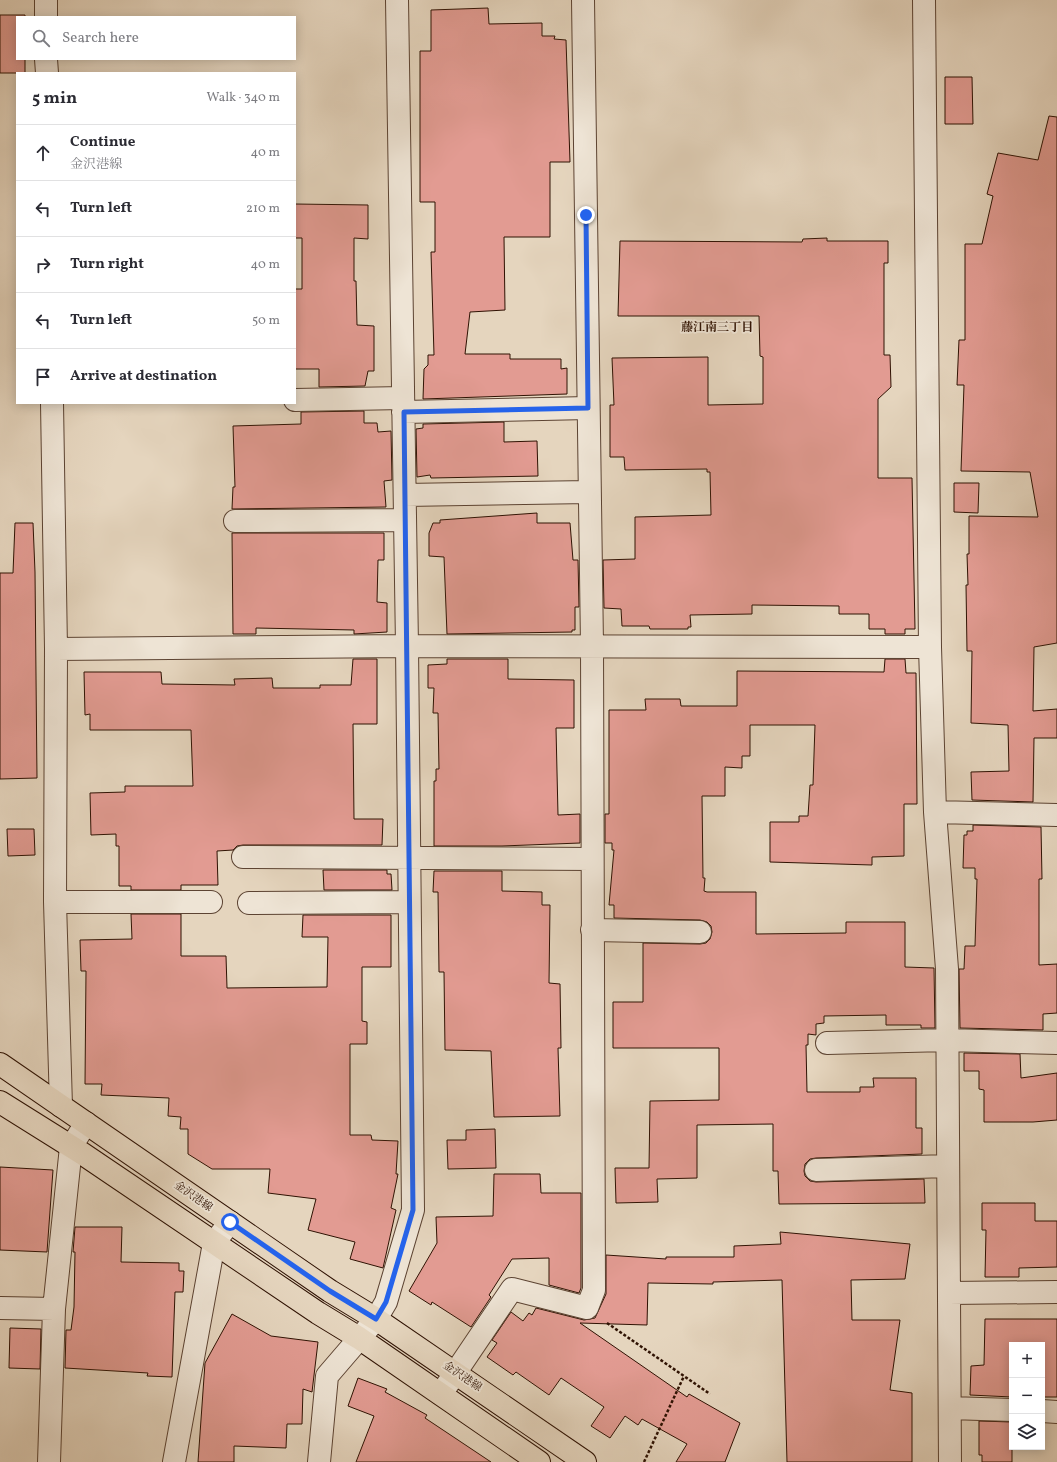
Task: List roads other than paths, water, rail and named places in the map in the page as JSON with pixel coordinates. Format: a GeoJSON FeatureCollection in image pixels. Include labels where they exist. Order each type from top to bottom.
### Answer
{"type":"FeatureCollection","features":[{"type":"Feature","properties":{"kind":"main road","name":"金沢港線"},"geometry":{"type":"LineString","coordinates":[[0,1064],[330,1291],[376,1319],[585,1462]]}},
{"type":"Feature","properties":{"kind":"main road"},"geometry":{"type":"LineString","coordinates":[[0,1102],[71,1146],[214,1243],[359,1338],[540,1462]]}},
{"type":"Feature","properties":{"kind":"street"},"geometry":{"type":"LineString","coordinates":[[46,0],[46,16]]}},
{"type":"Feature","properties":{"kind":"street"},"geometry":{"type":"LineString","coordinates":[[319,1462],[327,1376],[376,1319],[386,1302],[413,1210],[408,902],[407,646],[397,0]]}},
{"type":"Feature","properties":{"kind":"street"},"geometry":{"type":"LineString","coordinates":[[441,1394],[456,1374],[512,1289],[587,1308],[594,1290],[592,645],[582,0]]}},
{"type":"Feature","properties":{"kind":"street"},"geometry":{"type":"LineString","coordinates":[[924,0],[930,647],[935,812],[947,969],[950,1462]]}},
{"type":"Feature","properties":{"kind":"street"},"geometry":{"type":"LineString","coordinates":[[46,60],[47,72]]}},
{"type":"Feature","properties":{"kind":"street"},"geometry":{"type":"LineString","coordinates":[[296,400],[403,405],[588,408]]}},
{"type":"Feature","properties":{"kind":"street"},"geometry":{"type":"LineString","coordinates":[[52,404],[56,649],[55,902],[61,1106]]}},
{"type":"Feature","properties":{"kind":"street"},"geometry":{"type":"LineString","coordinates":[[405,495],[589,492]]}},
{"type":"Feature","properties":{"kind":"street"},"geometry":{"type":"LineString","coordinates":[[235,521],[405,520]]}},
{"type":"Feature","properties":{"kind":"street"},"geometry":{"type":"LineString","coordinates":[[56,649],[592,645],[930,647]]}},
{"type":"Feature","properties":{"kind":"street"},"geometry":{"type":"LineString","coordinates":[[935,812],[1057,815]]}},
{"type":"Feature","properties":{"kind":"street"},"geometry":{"type":"LineString","coordinates":[[243,857],[592,859]]}},
{"type":"Feature","properties":{"kind":"street"},"geometry":{"type":"LineString","coordinates":[[55,902],[211,902]]}},
{"type":"Feature","properties":{"kind":"street"},"geometry":{"type":"LineString","coordinates":[[249,903],[408,902]]}},
{"type":"Feature","properties":{"kind":"street"},"geometry":{"type":"LineString","coordinates":[[592,930],[700,932]]}},
{"type":"Feature","properties":{"kind":"street"},"geometry":{"type":"LineString","coordinates":[[827,1043],[947,1040],[1057,1043]]}},
{"type":"Feature","properties":{"kind":"street"},"geometry":{"type":"LineString","coordinates":[[49,1462],[54,1309],[71,1146],[86,1123]]}},
{"type":"Feature","properties":{"kind":"street"},"geometry":{"type":"LineString","coordinates":[[816,1170],[948,1166]]}},
{"type":"Feature","properties":{"kind":"street"},"geometry":{"type":"LineString","coordinates":[[174,1462],[214,1243],[230,1222]]}},
{"type":"Feature","properties":{"kind":"street"},"geometry":{"type":"LineString","coordinates":[[949,1293],[1057,1292]]}},
{"type":"Feature","properties":{"kind":"street"},"geometry":{"type":"LineString","coordinates":[[0,1308],[54,1309]]}},
{"type":"Feature","properties":{"kind":"street"},"geometry":{"type":"LineString","coordinates":[[950,1408],[1009,1410]]}},
{"type":"Feature","properties":{"kind":"street"},"geometry":{"type":"LineString","coordinates":[[1045,1411],[1057,1412]]}},
{"type":"Feature","properties":{"kind":"district","name":"藤江南三丁目"},"geometry":{"type":"Point","coordinates":[717,328]}}]}
